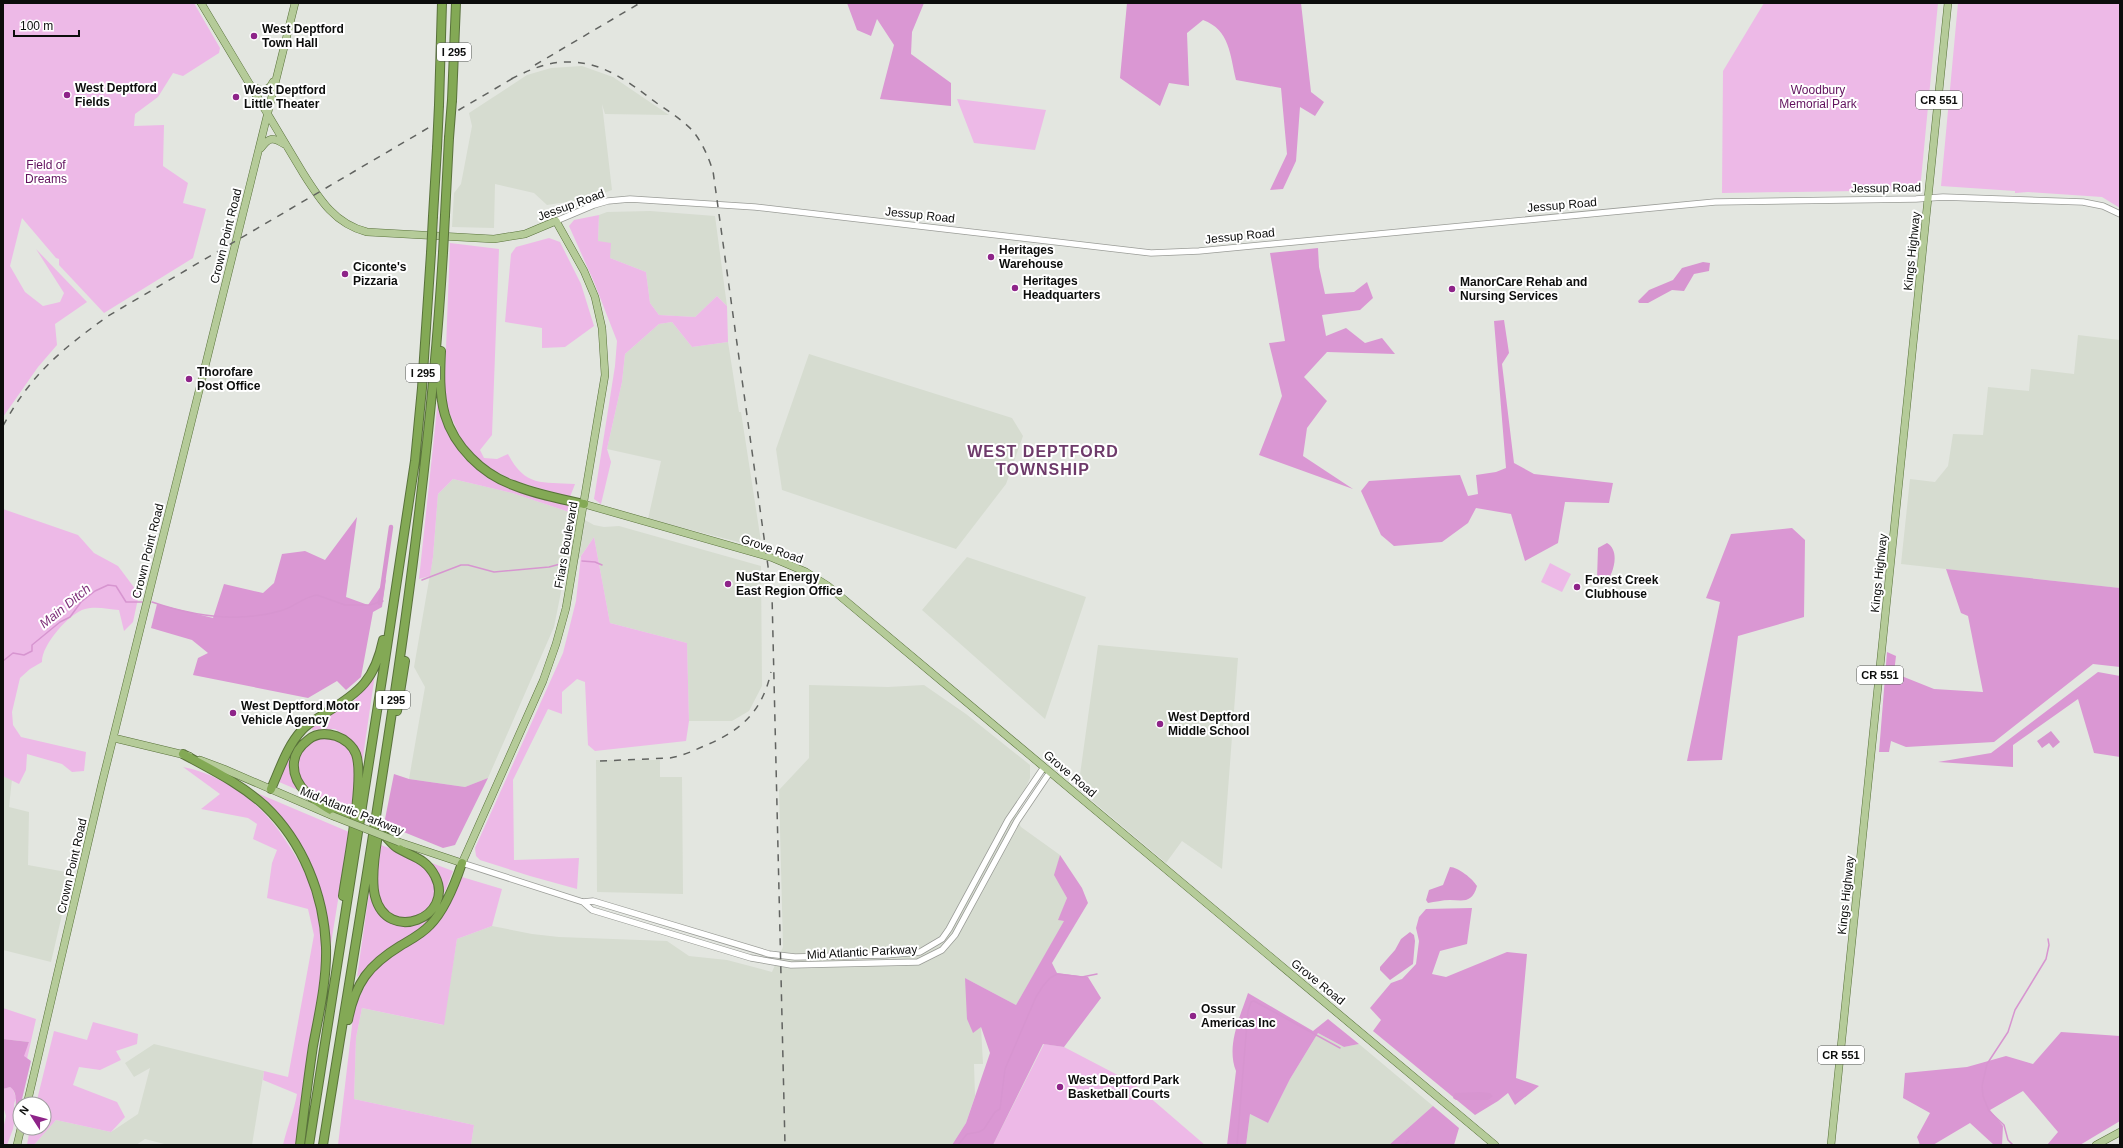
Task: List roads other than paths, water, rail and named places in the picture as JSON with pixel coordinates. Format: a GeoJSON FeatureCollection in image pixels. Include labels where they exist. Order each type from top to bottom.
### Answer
{"type":"FeatureCollection","features":[{"type":"Feature","properties":{"kind":"highway","name":"I 295"},"geometry":{"type":"LineString","coordinates":[[309,1145],[385,660],[419,426],[437,148],[442,3]]}},
{"type":"Feature","properties":{"kind":"highway","name":"I 295"},"geometry":{"type":"LineString","coordinates":[[323,1145],[409,594],[425,465],[441,299],[456,3]]}},
{"type":"Feature","properties":{"kind":"highway"},"geometry":{"type":"LineString","coordinates":[[441,299],[443,318],[440,365],[442,402],[445,416],[453,433],[464,450],[480,466],[496,478],[512,485],[584,504]]}},
{"type":"Feature","properties":{"kind":"highway"},"geometry":{"type":"LineString","coordinates":[[271,789],[292,742],[303,729],[360,690],[377,663],[385,633],[400,521],[409,492]]}},
{"type":"Feature","properties":{"kind":"highway"},"geometry":{"type":"LineString","coordinates":[[384,836],[426,864],[434,874],[438,886],[438,898],[432,910],[423,918],[412,923],[395,920],[383,913],[375,895],[374,883],[376,845],[412,611],[409,594]]}},
{"type":"Feature","properties":{"kind":"highway"},"geometry":{"type":"LineString","coordinates":[[321,1068],[319,1055],[358,792],[358,769],[356,754],[348,742],[330,734],[319,734],[310,738],[301,745],[295,755],[294,768],[296,780],[312,798],[333,814],[351,823]]}},
{"type":"Feature","properties":{"kind":"highway"},"geometry":{"type":"LineString","coordinates":[[183,754],[237,784],[274,815],[297,846],[308,867],[318,896],[324,920],[326,948],[324,978],[300,1145]]}},
{"type":"Feature","properties":{"kind":"highway"},"geometry":{"type":"LineString","coordinates":[[326,1145],[350,1011],[357,990],[366,972],[377,961],[416,937],[436,918],[462,863]]}},
{"type":"Feature","properties":{"kind":"main road","name":"Jessup Road"},"geometry":{"type":"LineString","coordinates":[[201,3],[320,200],[330,212],[343,223],[367,232],[494,239],[525,234],[556,221]]}},
{"type":"Feature","properties":{"kind":"main road","name":"Crown Point Road"},"geometry":{"type":"LineString","coordinates":[[29,1096],[102,783],[268,114],[294,3]]}},
{"type":"Feature","properties":{"kind":"main road","name":"Kings Highway"},"geometry":{"type":"LineString","coordinates":[[1831,1145],[1948,3]]}},
{"type":"Feature","properties":{"kind":"main road"},"geometry":{"type":"LineString","coordinates":[[251,86],[263,91],[267,90],[270,88],[278,73]]}},
{"type":"Feature","properties":{"kind":"main road"},"geometry":{"type":"LineString","coordinates":[[258,151],[266,140],[271,138],[276,138],[285,144]]}},
{"type":"Feature","properties":{"kind":"main road","name":"Friars Boulevard"},"geometry":{"type":"LineString","coordinates":[[462,863],[550,663],[566,608],[605,375],[602,328],[590,285],[556,221]]}},
{"type":"Feature","properties":{"kind":"main road","name":"Grove Road"},"geometry":{"type":"LineString","coordinates":[[584,504],[767,557],[806,572],[828,586],[1495,1145]]}},
{"type":"Feature","properties":{"kind":"main road","name":"Mid Atlantic Parkway"},"geometry":{"type":"LineString","coordinates":[[114,738],[183,754],[224,769],[333,814]]}},
{"type":"Feature","properties":{"kind":"main road","name":"Mid Atlantic Parkway"},"geometry":{"type":"LineString","coordinates":[[351,823],[384,836]]}},
{"type":"Feature","properties":{"kind":"main road","name":"Mid Atlantic Parkway"},"geometry":{"type":"LineString","coordinates":[[398,845],[462,863]]}},
{"type":"Feature","properties":{"kind":"main road"},"geometry":{"type":"LineString","coordinates":[[2096,1145],[2120,1132]]}},
{"type":"Feature","properties":{"kind":"street","name":"Jessup Road"},"geometry":{"type":"LineString","coordinates":[[556,221],[594,205],[608,201],[630,199],[755,207],[1151,253],[1199,251],[1715,202],[1929,198],[2083,202],[2103,206],[2120,214]]}},
{"type":"Feature","properties":{"kind":"street","name":"Mid Atlantic Parkway"},"geometry":{"type":"LineString","coordinates":[[582,902],[592,901],[769,954],[795,958],[885,955],[920,952],[942,939],[949,929],[1000,834],[1044,767]]}},
{"type":"Feature","properties":{"kind":"street","name":"Mid Atlantic Parkway"},"geometry":{"type":"LineString","coordinates":[[462,863],[582,902],[592,910],[771,963],[803,966],[918,962],[938,952],[955,935],[1018,821],[1050,772]]}},
{"type":"Feature","properties":{"kind":"waterway"},"geometry":{"type":"LineString","coordinates":[[380,603],[391,527]]}},
{"type":"Feature","properties":{"kind":"waterway","name":"Main Ditch"},"geometry":{"type":"LineString","coordinates":[[582,561],[595,562],[602,565]]}},
{"type":"Feature","properties":{"kind":"waterway","name":"Main Ditch"},"geometry":{"type":"LineString","coordinates":[[422,580],[461,565],[468,565],[494,572],[549,567],[564,563]]}},
{"type":"Feature","properties":{"kind":"waterway","name":"Main Ditch"},"geometry":{"type":"LineString","coordinates":[[3,661],[13,653],[24,655],[32,651],[32,645],[60,622],[70,617],[81,602],[95,591],[108,585],[116,586],[126,602],[142,602]]}},
{"type":"Feature","properties":{"kind":"waterway","name":"Main Ditch"},"geometry":{"type":"LineString","coordinates":[[152,602],[199,614],[248,617],[280,611],[289,608],[307,598],[317,595],[345,605],[370,605],[383,601]]}},
{"type":"Feature","properties":{"kind":"waterway"},"geometry":{"type":"LineString","coordinates":[[2013,1145],[2008,1140],[2004,1125],[1989,1111],[1983,1096],[1982,1086],[1987,1064],[2008,1032],[2015,1010],[2046,959],[2049,945],[2048,939]]}},
{"type":"Feature","properties":{"kind":"waterway"},"geometry":{"type":"LineString","coordinates":[[958,1145],[967,1134],[979,1132],[984,1129],[995,1112],[1000,1109],[1005,1069],[1036,997],[1043,986],[1050,978],[1057,974],[1082,977],[1097,974]]}},
{"type":"Feature","properties":{"kind":"waterway"},"geometry":{"type":"LineString","coordinates":[[1237,1145],[1248,1011],[1251,1002],[1254,1001],[1340,1048]]}},
{"type":"Feature","properties":{"kind":"waterway"},"geometry":{"type":"LineString","coordinates":[[1404,1145],[1409,1141]]}},
{"type":"Feature","properties":{"kind":"railway"},"geometry":{"type":"LineString","coordinates":[[535,65],[640,3]]}},
{"type":"Feature","properties":{"kind":"railway"},"geometry":{"type":"LineString","coordinates":[[511,79],[539,67],[562,62],[582,63],[606,70],[627,82],[688,126],[702,144],[713,171],[772,595],[785,1145]]}},
{"type":"Feature","properties":{"kind":"railway"},"geometry":{"type":"LineString","coordinates":[[3,426],[25,392],[48,364],[76,340],[108,316],[515,77]]}},
{"type":"Feature","properties":{"kind":"railway"},"geometry":{"type":"LineString","coordinates":[[600,761],[670,758],[687,753],[729,734],[739,727],[756,709],[767,686],[771,672]]}},
{"type":"Feature","properties":{"kind":"place","name":"West Deptford Town Hall"},"geometry":{"type":"Point","coordinates":[254,36]}},
{"type":"Feature","properties":{"kind":"place","name":"West Deptford Fields"},"geometry":{"type":"Point","coordinates":[67,95]}},
{"type":"Feature","properties":{"kind":"place","name":"West Deptford Little Theater"},"geometry":{"type":"Point","coordinates":[236,97]}},
{"type":"Feature","properties":{"kind":"place","name":"Heritages Warehouse"},"geometry":{"type":"Point","coordinates":[991,257]}},
{"type":"Feature","properties":{"kind":"place","name":"Ciconte's Pizzaria"},"geometry":{"type":"Point","coordinates":[345,274]}},
{"type":"Feature","properties":{"kind":"place","name":"Heritages Headquarters"},"geometry":{"type":"Point","coordinates":[1015,288]}},
{"type":"Feature","properties":{"kind":"place","name":"ManorCare Rehab and Nursing Services"},"geometry":{"type":"Point","coordinates":[1452,289]}},
{"type":"Feature","properties":{"kind":"place","name":"Thorofare Post Office"},"geometry":{"type":"Point","coordinates":[189,379]}},
{"type":"Feature","properties":{"kind":"place","name":"NuStar Energy East Region Office"},"geometry":{"type":"Point","coordinates":[728,584]}},
{"type":"Feature","properties":{"kind":"place","name":"Forest Creek Clubhouse"},"geometry":{"type":"Point","coordinates":[1577,587]}},
{"type":"Feature","properties":{"kind":"place","name":"West Deptford Motor Vehicle Agency"},"geometry":{"type":"Point","coordinates":[233,713]}},
{"type":"Feature","properties":{"kind":"place","name":"West Deptford Middle School"},"geometry":{"type":"Point","coordinates":[1160,724]}},
{"type":"Feature","properties":{"kind":"place","name":"Ossur Americas Inc"},"geometry":{"type":"Point","coordinates":[1193,1016]}},
{"type":"Feature","properties":{"kind":"place","name":"West Deptford Park Basketball Courts"},"geometry":{"type":"Point","coordinates":[1060,1087]}},
{"type":"Feature","properties":{"kind":"district","name":"WEST DEPTFORD TOWNSHIP"},"geometry":{"type":"Point","coordinates":[1043,460]}},
{"type":"Feature","properties":{"kind":"park label","name":"Woodbury Memorial Park"},"geometry":{"type":"Point","coordinates":[1818,97]}},
{"type":"Feature","properties":{"kind":"park label","name":"Field of Dreams"},"geometry":{"type":"Point","coordinates":[46,172]}}]}
